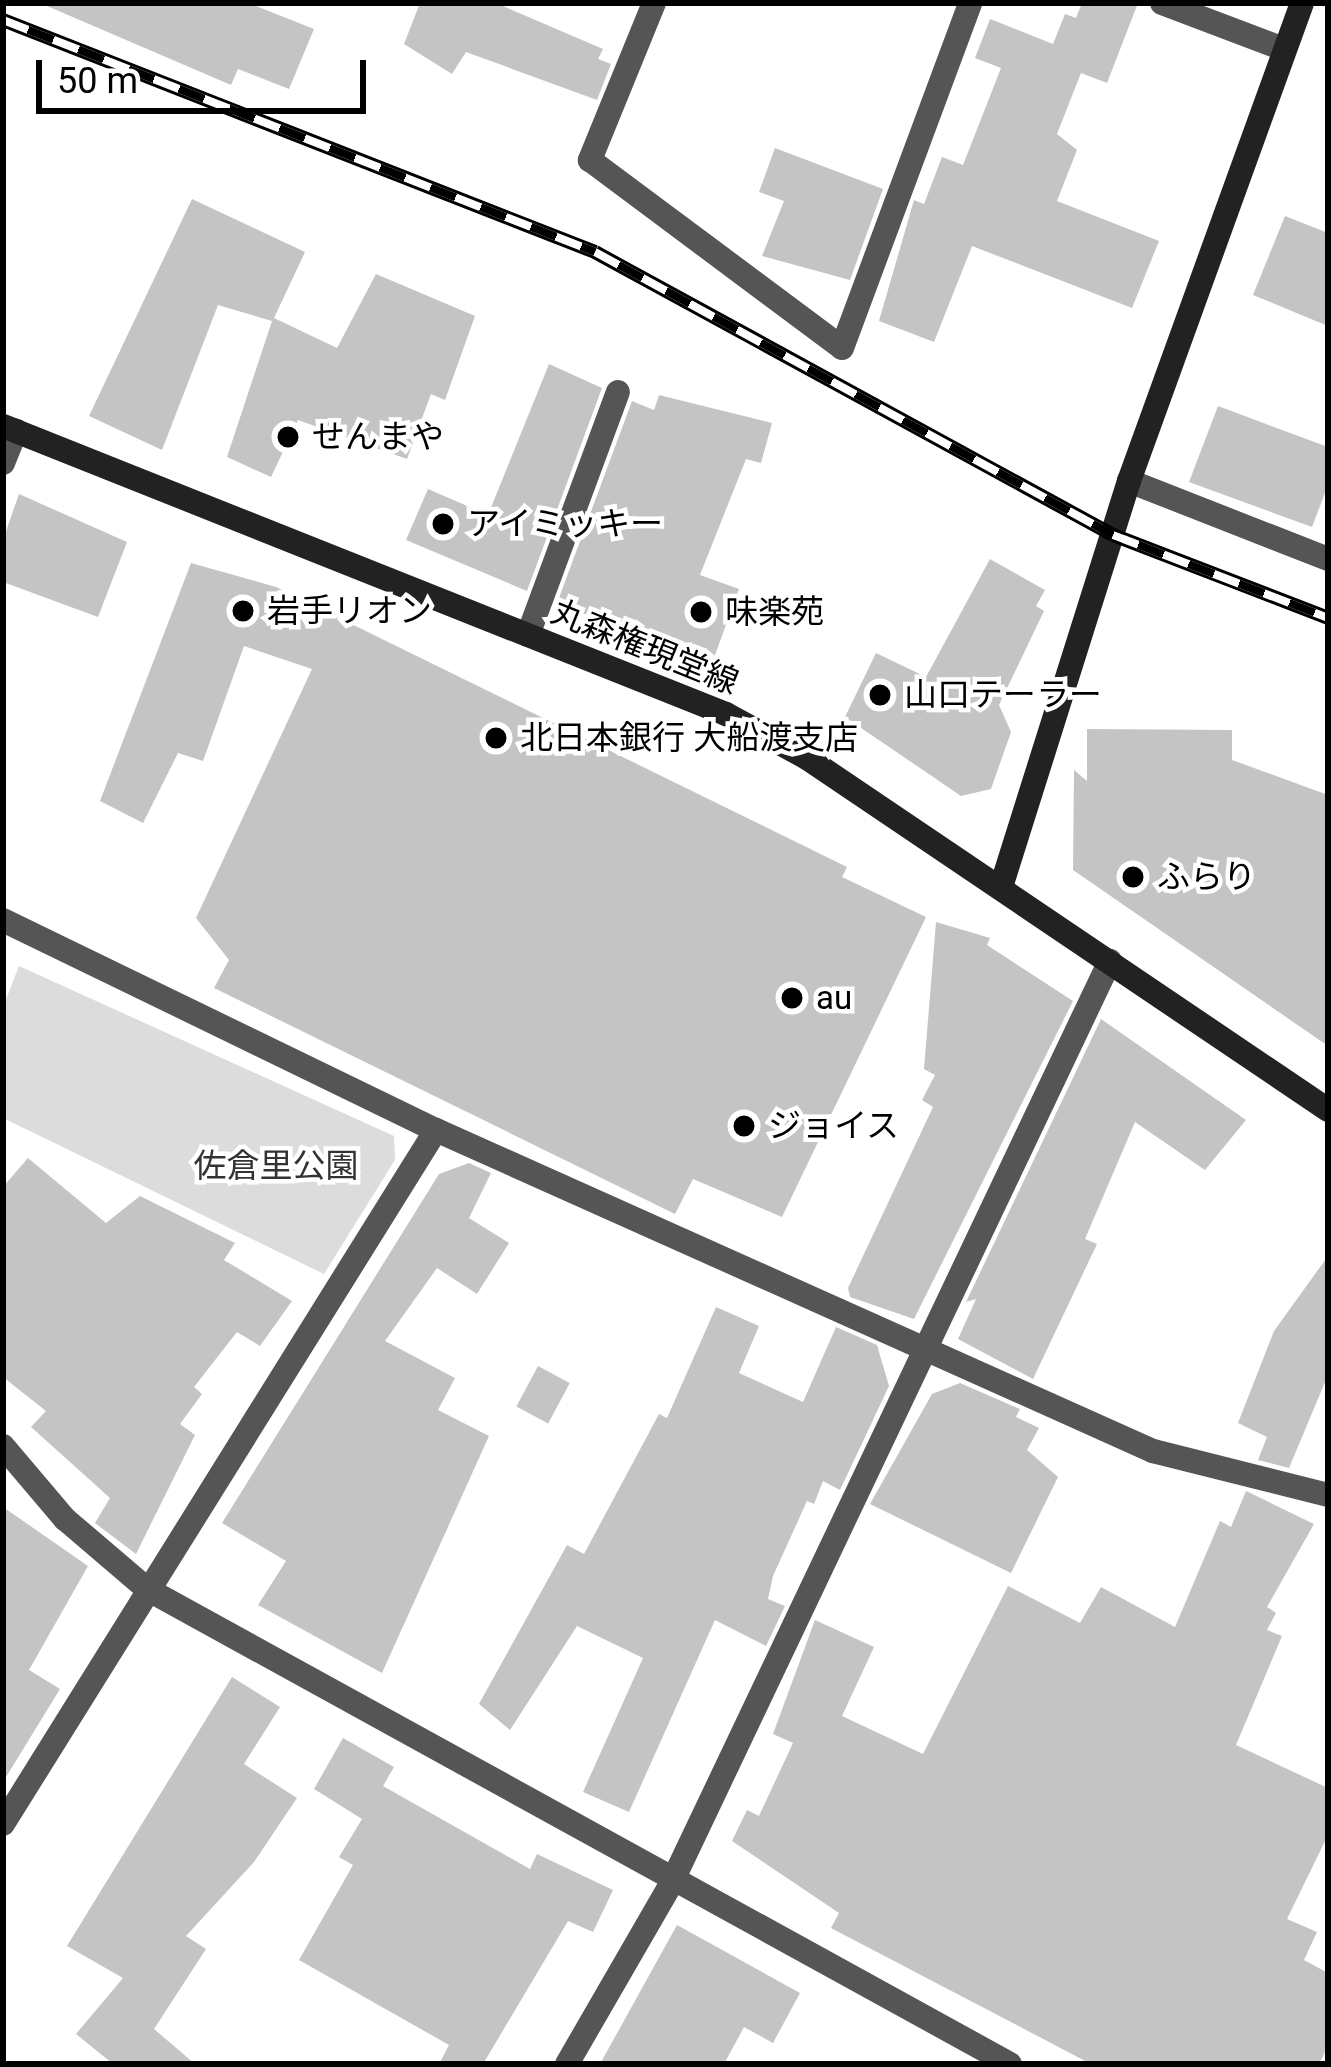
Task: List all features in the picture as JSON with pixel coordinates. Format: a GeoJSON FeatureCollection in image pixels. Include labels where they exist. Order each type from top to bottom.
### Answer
{"type":"FeatureCollection","features":[{"type":"Feature","properties":{"kind":"main road"},"geometry":{"type":"LineString","coordinates":[[1000,887],[1129,481],[1302,3]]}},
{"type":"Feature","properties":{"kind":"main road","name":"丸森権現堂線"},"geometry":{"type":"LineString","coordinates":[[10,428],[726,714],[1000,887],[1328,1110]]}},
{"type":"Feature","properties":{"kind":"street"},"geometry":{"type":"LineString","coordinates":[[654,3],[590,160],[842,349],[970,3]]}},
{"type":"Feature","properties":{"kind":"street"},"geometry":{"type":"LineString","coordinates":[[1162,3],[1284,49]]}},
{"type":"Feature","properties":{"kind":"street"},"geometry":{"type":"LineString","coordinates":[[528,635],[618,392]]}},
{"type":"Feature","properties":{"kind":"street"},"geometry":{"type":"LineString","coordinates":[[3,463],[10,428]]}},
{"type":"Feature","properties":{"kind":"street"},"geometry":{"type":"LineString","coordinates":[[1129,481],[1328,559]]}},
{"type":"Feature","properties":{"kind":"street"},"geometry":{"type":"LineString","coordinates":[[3,920],[436,1130],[1153,1451],[1328,1495]]}},
{"type":"Feature","properties":{"kind":"street"},"geometry":{"type":"LineString","coordinates":[[567,2064],[672,1882],[1110,961]]}},
{"type":"Feature","properties":{"kind":"street"},"geometry":{"type":"LineString","coordinates":[[3,1824],[436,1130]]}},
{"type":"Feature","properties":{"kind":"street"},"geometry":{"type":"LineString","coordinates":[[3,1446],[65,1519],[147,1589],[1010,2064]]}},
{"type":"Feature","properties":{"kind":"green space","name":"佐倉里公園"},"geometry":{"type":"Polygon","coordinates":[[[19,966],[394,1136],[395,1160],[324,1274],[3,1118],[3,1007],[19,966]]]}},
{"type":"Feature","properties":{"kind":"building"},"geometry":{"type":"Polygon","coordinates":[[[40,3],[248,3],[314,29],[289,89],[238,69],[231,85],[40,3]]]}},
{"type":"Feature","properties":{"kind":"building"},"geometry":{"type":"Polygon","coordinates":[[[420,3],[496,3],[603,49],[598,59],[611,64],[597,100],[466,52],[452,74],[404,44],[420,3]]]}},
{"type":"Feature","properties":{"kind":"building"},"geometry":{"type":"Polygon","coordinates":[[[1082,3],[1138,3],[1107,83],[1081,73],[1057,134],[1077,150],[1057,201],[1159,241],[1132,308],[972,246],[934,342],[879,321],[914,200],[924,204],[942,157],[963,165],[1001,68],[975,58],[990,19],[1053,44],[1065,14],[1076,18],[1082,3]]]}},
{"type":"Feature","properties":{"kind":"building"},"geometry":{"type":"Polygon","coordinates":[[[775,148],[883,189],[850,280],[762,256],[784,201],[759,192],[775,148]]]}},
{"type":"Feature","properties":{"kind":"building"},"geometry":{"type":"Polygon","coordinates":[[[192,199],[305,252],[274,318],[337,348],[376,274],[475,316],[445,400],[431,394],[407,459],[298,420],[271,477],[227,457],[272,321],[218,305],[162,450],[89,416],[192,199]]]}},
{"type":"Feature","properties":{"kind":"building"},"geometry":{"type":"Polygon","coordinates":[[[1285,216],[1328,233],[1328,326],[1253,295],[1285,216]]]}},
{"type":"Feature","properties":{"kind":"building"},"geometry":{"type":"Polygon","coordinates":[[[549,364],[602,388],[527,591],[406,540],[428,489],[488,515],[549,364]]]}},
{"type":"Feature","properties":{"kind":"building"},"geometry":{"type":"Polygon","coordinates":[[[659,395],[772,423],[761,463],[746,459],[700,575],[739,589],[711,666],[556,606],[632,401],[654,410],[659,395]]]}},
{"type":"Feature","properties":{"kind":"building"},"geometry":{"type":"Polygon","coordinates":[[[1218,406],[1328,447],[1328,485],[1312,527],[1189,482],[1218,406]]]}},
{"type":"Feature","properties":{"kind":"building"},"geometry":{"type":"Polygon","coordinates":[[[19,494],[127,542],[98,617],[3,582],[3,540],[19,494]]]}},
{"type":"Feature","properties":{"kind":"building"},"geometry":{"type":"Polygon","coordinates":[[[990,559],[1045,590],[1036,606],[1044,611],[999,705],[1011,732],[991,789],[961,796],[845,717],[876,653],[926,677],[990,559]]]}},
{"type":"Feature","properties":{"kind":"building"},"geometry":{"type":"Polygon","coordinates":[[[191,563],[276,587],[847,867],[842,877],[926,917],[782,1217],[693,1179],[675,1214],[214,988],[229,960],[196,918],[312,669],[244,646],[203,761],[178,753],[143,823],[100,801],[191,563]]]}},
{"type":"Feature","properties":{"kind":"building"},"geometry":{"type":"Polygon","coordinates":[[[1087,729],[1232,730],[1232,760],[1328,795],[1328,1046],[1073,870],[1074,770],[1087,781],[1087,729]]]}},
{"type":"Feature","properties":{"kind":"building"},"geometry":{"type":"Polygon","coordinates":[[[936,922],[990,938],[987,945],[1073,1001],[914,1319],[850,1297],[848,1288],[933,1107],[922,1100],[935,1075],[924,1069],[936,922]]]}},
{"type":"Feature","properties":{"kind":"building"},"geometry":{"type":"Polygon","coordinates":[[[1101,1019],[1246,1120],[1205,1170],[1135,1122],[1085,1239],[1097,1244],[1033,1379],[958,1339],[976,1299],[966,1302],[1101,1019]]]}},
{"type":"Feature","properties":{"kind":"building"},"geometry":{"type":"Polygon","coordinates":[[[28,1158],[106,1223],[140,1196],[235,1243],[224,1260],[292,1301],[260,1346],[237,1332],[194,1387],[202,1394],[180,1424],[195,1435],[136,1554],[95,1523],[110,1498],[31,1427],[46,1411],[3,1377],[3,1187],[28,1158]]]}},
{"type":"Feature","properties":{"kind":"building"},"geometry":{"type":"Polygon","coordinates":[[[469,1163],[491,1173],[469,1218],[509,1243],[477,1294],[437,1268],[385,1341],[455,1378],[438,1410],[489,1436],[382,1673],[258,1605],[286,1561],[222,1523],[439,1174],[469,1163]]]}},
{"type":"Feature","properties":{"kind":"building"},"geometry":{"type":"Polygon","coordinates":[[[1328,1256],[1328,1375],[1289,1468],[1258,1460],[1267,1437],[1238,1423],[1274,1331],[1328,1256]]]}},
{"type":"Feature","properties":{"kind":"building"},"geometry":{"type":"Polygon","coordinates":[[[716,1307],[759,1326],[739,1373],[803,1402],[836,1327],[877,1345],[889,1386],[840,1490],[823,1481],[814,1504],[807,1501],[773,1576],[768,1599],[785,1606],[766,1646],[715,1620],[629,1812],[583,1792],[643,1658],[577,1626],[510,1730],[479,1704],[567,1545],[584,1554],[659,1414],[667,1418],[716,1307]]]}},
{"type":"Feature","properties":{"kind":"building"},"geometry":{"type":"Polygon","coordinates":[[[538,1366],[570,1383],[548,1424],[516,1407],[538,1366]]]}},
{"type":"Feature","properties":{"kind":"building"},"geometry":{"type":"Polygon","coordinates":[[[960,1383],[1020,1409],[1016,1417],[1039,1428],[1027,1450],[1058,1477],[1011,1573],[870,1504],[932,1394],[960,1383]]]}},
{"type":"Feature","properties":{"kind":"building"},"geometry":{"type":"Polygon","coordinates":[[[1246,1491],[1314,1524],[1267,1607],[1276,1613],[1267,1630],[1282,1636],[1236,1745],[1328,1788],[1328,1835],[1287,1919],[1317,1932],[1304,1960],[1328,1973],[1328,2046],[1319,2064],[1091,2064],[831,1928],[839,1913],[732,1841],[747,1810],[759,1816],[793,1743],[773,1734],[815,1620],[874,1647],[842,1716],[923,1754],[1008,1586],[1080,1623],[1101,1587],[1175,1627],[1220,1521],[1231,1527],[1246,1491]]]}},
{"type":"Feature","properties":{"kind":"building"},"geometry":{"type":"Polygon","coordinates":[[[3,1507],[88,1566],[29,1670],[60,1689],[3,1782],[3,1507]]]}},
{"type":"Feature","properties":{"kind":"building"},"geometry":{"type":"Polygon","coordinates":[[[232,1677],[280,1707],[244,1764],[297,1798],[254,1862],[186,1936],[206,1949],[154,2029],[195,2064],[113,2064],[76,2034],[123,1978],[67,1946],[232,1677]]]}},
{"type":"Feature","properties":{"kind":"building"},"geometry":{"type":"Polygon","coordinates":[[[343,1738],[394,1767],[383,1786],[530,1869],[537,1854],[613,1890],[593,1932],[568,1921],[483,2064],[439,2064],[449,2045],[299,1960],[353,1865],[339,1857],[362,1819],[314,1789],[343,1738]]]}},
{"type":"Feature","properties":{"kind":"building"},"geometry":{"type":"Polygon","coordinates":[[[677,1925],[800,1993],[773,2043],[744,2027],[724,2064],[600,2064],[677,1925]]]}},
{"type":"Feature","properties":{"kind":"railway"},"geometry":{"type":"LineString","coordinates":[[3,20],[595,252],[1113,535],[1328,618]]}},
{"type":"Feature","properties":{"kind":"place","name":"せんまや"},"geometry":{"type":"Point","coordinates":[288,437]}},
{"type":"Feature","properties":{"kind":"place","name":"アイミッキー"},"geometry":{"type":"Point","coordinates":[443,524]}},
{"type":"Feature","properties":{"kind":"place","name":"岩手リオン"},"geometry":{"type":"Point","coordinates":[243,611]}},
{"type":"Feature","properties":{"kind":"place","name":"味楽苑"},"geometry":{"type":"Point","coordinates":[701,612]}},
{"type":"Feature","properties":{"kind":"place","name":"山口テーラー"},"geometry":{"type":"Point","coordinates":[880,695]}},
{"type":"Feature","properties":{"kind":"place","name":"北日本銀行 大船渡支店"},"geometry":{"type":"Point","coordinates":[496,738]}},
{"type":"Feature","properties":{"kind":"place","name":"ふらり"},"geometry":{"type":"Point","coordinates":[1133,877]}},
{"type":"Feature","properties":{"kind":"place","name":"au"},"geometry":{"type":"Point","coordinates":[792,998]}},
{"type":"Feature","properties":{"kind":"place","name":"ジョイス"},"geometry":{"type":"Point","coordinates":[744,1126]}}]}
